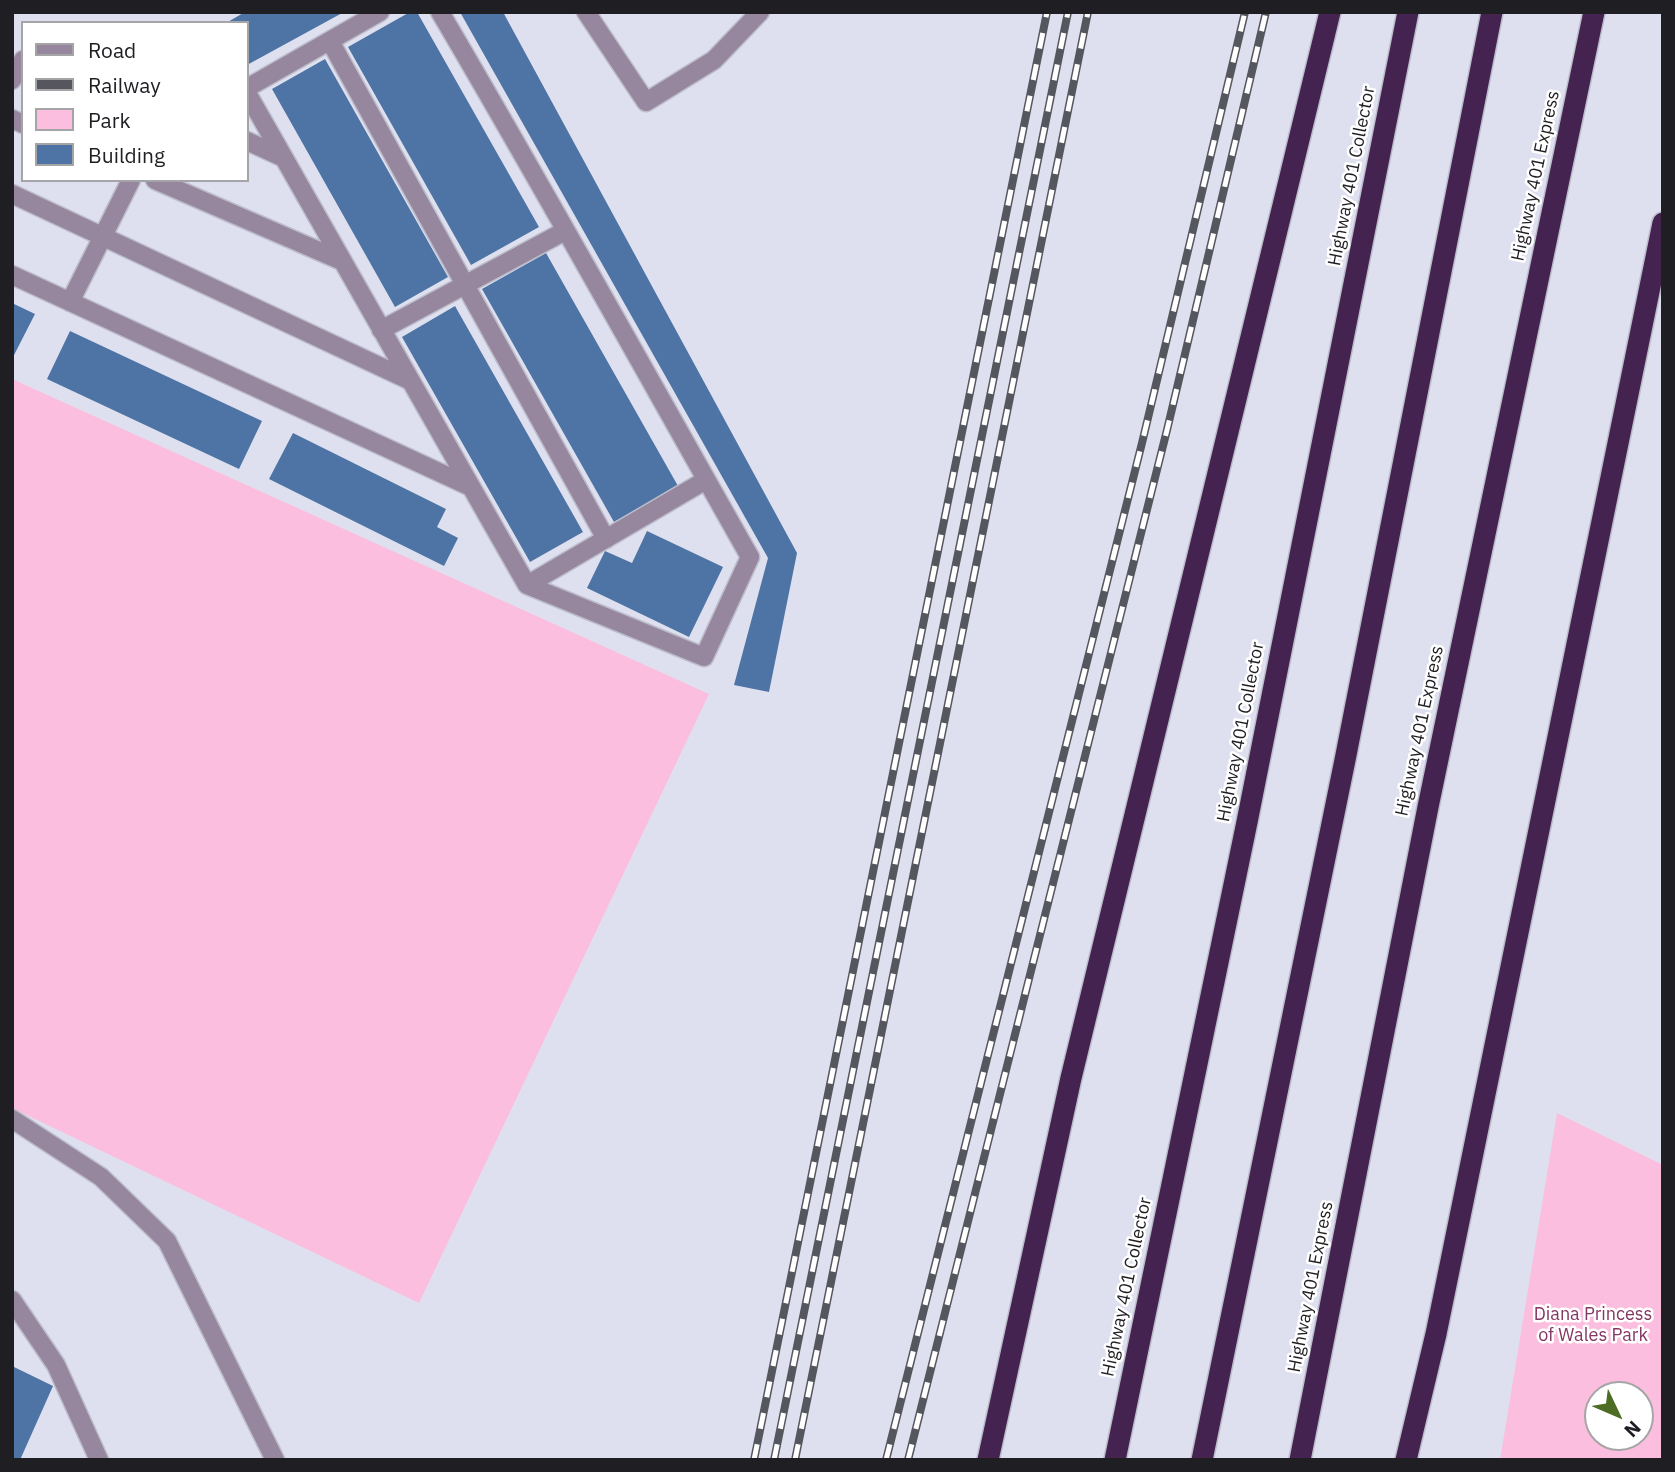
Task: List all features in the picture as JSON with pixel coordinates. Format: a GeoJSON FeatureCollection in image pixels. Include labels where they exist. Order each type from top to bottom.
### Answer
{"type":"FeatureCollection","features":[{"type":"Feature","properties":{"kind":"highway"},"geometry":{"type":"LineString","coordinates":[[988,1460],[1074,1064],[1330,12]]}},
{"type":"Feature","properties":{"kind":"highway","name":"Highway 401 Collector"},"geometry":{"type":"LineString","coordinates":[[1115,1460],[1247,822],[1408,12]]}},
{"type":"Feature","properties":{"kind":"highway"},"geometry":{"type":"LineString","coordinates":[[1202,1460],[1343,773],[1492,12]]}},
{"type":"Feature","properties":{"kind":"highway","name":"Highway 401 Express"},"geometry":{"type":"LineString","coordinates":[[1300,1460],[1428,807],[1594,12]]}},
{"type":"Feature","properties":{"kind":"highway"},"geometry":{"type":"LineString","coordinates":[[1406,1460],[1436,1334],[1663,223]]}},
{"type":"Feature","properties":{"kind":"highway"},"geometry":{"type":"LineString","coordinates":[[1419,1460],[1436,1334]]}},
{"type":"Feature","properties":{"kind":"lane"},"geometry":{"type":"LineString","coordinates":[[248,90],[380,12]]}},
{"type":"Feature","properties":{"kind":"lane"},"geometry":{"type":"LineString","coordinates":[[248,93],[527,585],[704,657],[750,557],[440,12]]}},
{"type":"Feature","properties":{"kind":"lane"},"geometry":{"type":"LineString","coordinates":[[586,12],[646,102],[714,60],[755,14]]}},
{"type":"Feature","properties":{"kind":"lane"},"geometry":{"type":"LineString","coordinates":[[330,41],[606,539]]}},
{"type":"Feature","properties":{"kind":"lane"},"geometry":{"type":"LineString","coordinates":[[12,80],[21,64]]}},
{"type":"Feature","properties":{"kind":"lane"},"geometry":{"type":"LineString","coordinates":[[248,141],[284,158]]}},
{"type":"Feature","properties":{"kind":"lane"},"geometry":{"type":"LineString","coordinates":[[70,302],[130,182]]}},
{"type":"Feature","properties":{"kind":"lane"},"geometry":{"type":"LineString","coordinates":[[160,182],[342,261]]}},
{"type":"Feature","properties":{"kind":"lane"},"geometry":{"type":"LineString","coordinates":[[12,194],[411,382]]}},
{"type":"Feature","properties":{"kind":"lane"},"geometry":{"type":"LineString","coordinates":[[381,330],[565,231]]}},
{"type":"Feature","properties":{"kind":"lane"},"geometry":{"type":"LineString","coordinates":[[12,275],[471,487]]}},
{"type":"Feature","properties":{"kind":"lane"},"geometry":{"type":"LineString","coordinates":[[527,585],[706,480]]}},
{"type":"Feature","properties":{"kind":"lane"},"geometry":{"type":"LineString","coordinates":[[12,1119],[101,1177],[167,1241],[275,1460]]}},
{"type":"Feature","properties":{"kind":"lane"},"geometry":{"type":"LineString","coordinates":[[12,1300],[56,1365],[99,1460]]}},
{"type":"Feature","properties":{"kind":"green space"},"geometry":{"type":"Polygon","coordinates":[[[12,379],[709,694],[419,1303],[12,1108],[12,379]]]}},
{"type":"Feature","properties":{"kind":"green space","name":"Diana Princess of Wales Park"},"geometry":{"type":"Polygon","coordinates":[[[1557,1113],[1663,1165],[1663,1460],[1500,1460],[1557,1113]]]}},
{"type":"Feature","properties":{"kind":"building"},"geometry":{"type":"Polygon","coordinates":[[[245,12],[344,12],[248,64],[248,21],[229,21],[245,12]]]}},
{"type":"Feature","properties":{"kind":"building"},"geometry":{"type":"Polygon","coordinates":[[[410,12],[417,12],[539,227],[471,265],[348,47],[410,12]]]}},
{"type":"Feature","properties":{"kind":"building"},"geometry":{"type":"Polygon","coordinates":[[[460,12],[503,12],[797,553],[769,692],[734,685],[768,558],[460,12]]]}},
{"type":"Feature","properties":{"kind":"building"},"geometry":{"type":"Polygon","coordinates":[[[325,59],[448,277],[395,307],[272,89],[325,59]]]}},
{"type":"Feature","properties":{"kind":"building"},"geometry":{"type":"Polygon","coordinates":[[[546,253],[678,486],[614,522],[482,289],[546,253]]]}},
{"type":"Feature","properties":{"kind":"building"},"geometry":{"type":"Polygon","coordinates":[[[12,303],[35,314],[12,359],[12,303]]]}},
{"type":"Feature","properties":{"kind":"building"},"geometry":{"type":"Polygon","coordinates":[[[455,306],[583,532],[530,562],[402,337],[455,306]]]}},
{"type":"Feature","properties":{"kind":"building"},"geometry":{"type":"Polygon","coordinates":[[[70,331],[262,421],[239,469],[47,379],[70,331]]]}},
{"type":"Feature","properties":{"kind":"building"},"geometry":{"type":"Polygon","coordinates":[[[293,433],[446,509],[437,527],[458,538],[444,566],[269,479],[293,433]]]}},
{"type":"Feature","properties":{"kind":"building"},"geometry":{"type":"Polygon","coordinates":[[[647,531],[723,567],[689,637],[587,588],[605,551],[632,563],[647,531]]]}},
{"type":"Feature","properties":{"kind":"building"},"geometry":{"type":"Polygon","coordinates":[[[12,1366],[53,1386],[20,1460],[12,1460],[12,1366]]]}},
{"type":"Feature","properties":{"kind":"railway"},"geometry":{"type":"LineString","coordinates":[[754,1460],[1047,12]]}},
{"type":"Feature","properties":{"kind":"railway"},"geometry":{"type":"LineString","coordinates":[[774,1460],[1068,12]]}},
{"type":"Feature","properties":{"kind":"railway"},"geometry":{"type":"LineString","coordinates":[[795,1460],[1088,12]]}},
{"type":"Feature","properties":{"kind":"railway"},"geometry":{"type":"LineString","coordinates":[[886,1460],[1142,443],[1245,12]]}},
{"type":"Feature","properties":{"kind":"railway"},"geometry":{"type":"LineString","coordinates":[[908,1460],[1167,430],[1266,12]]}}]}
